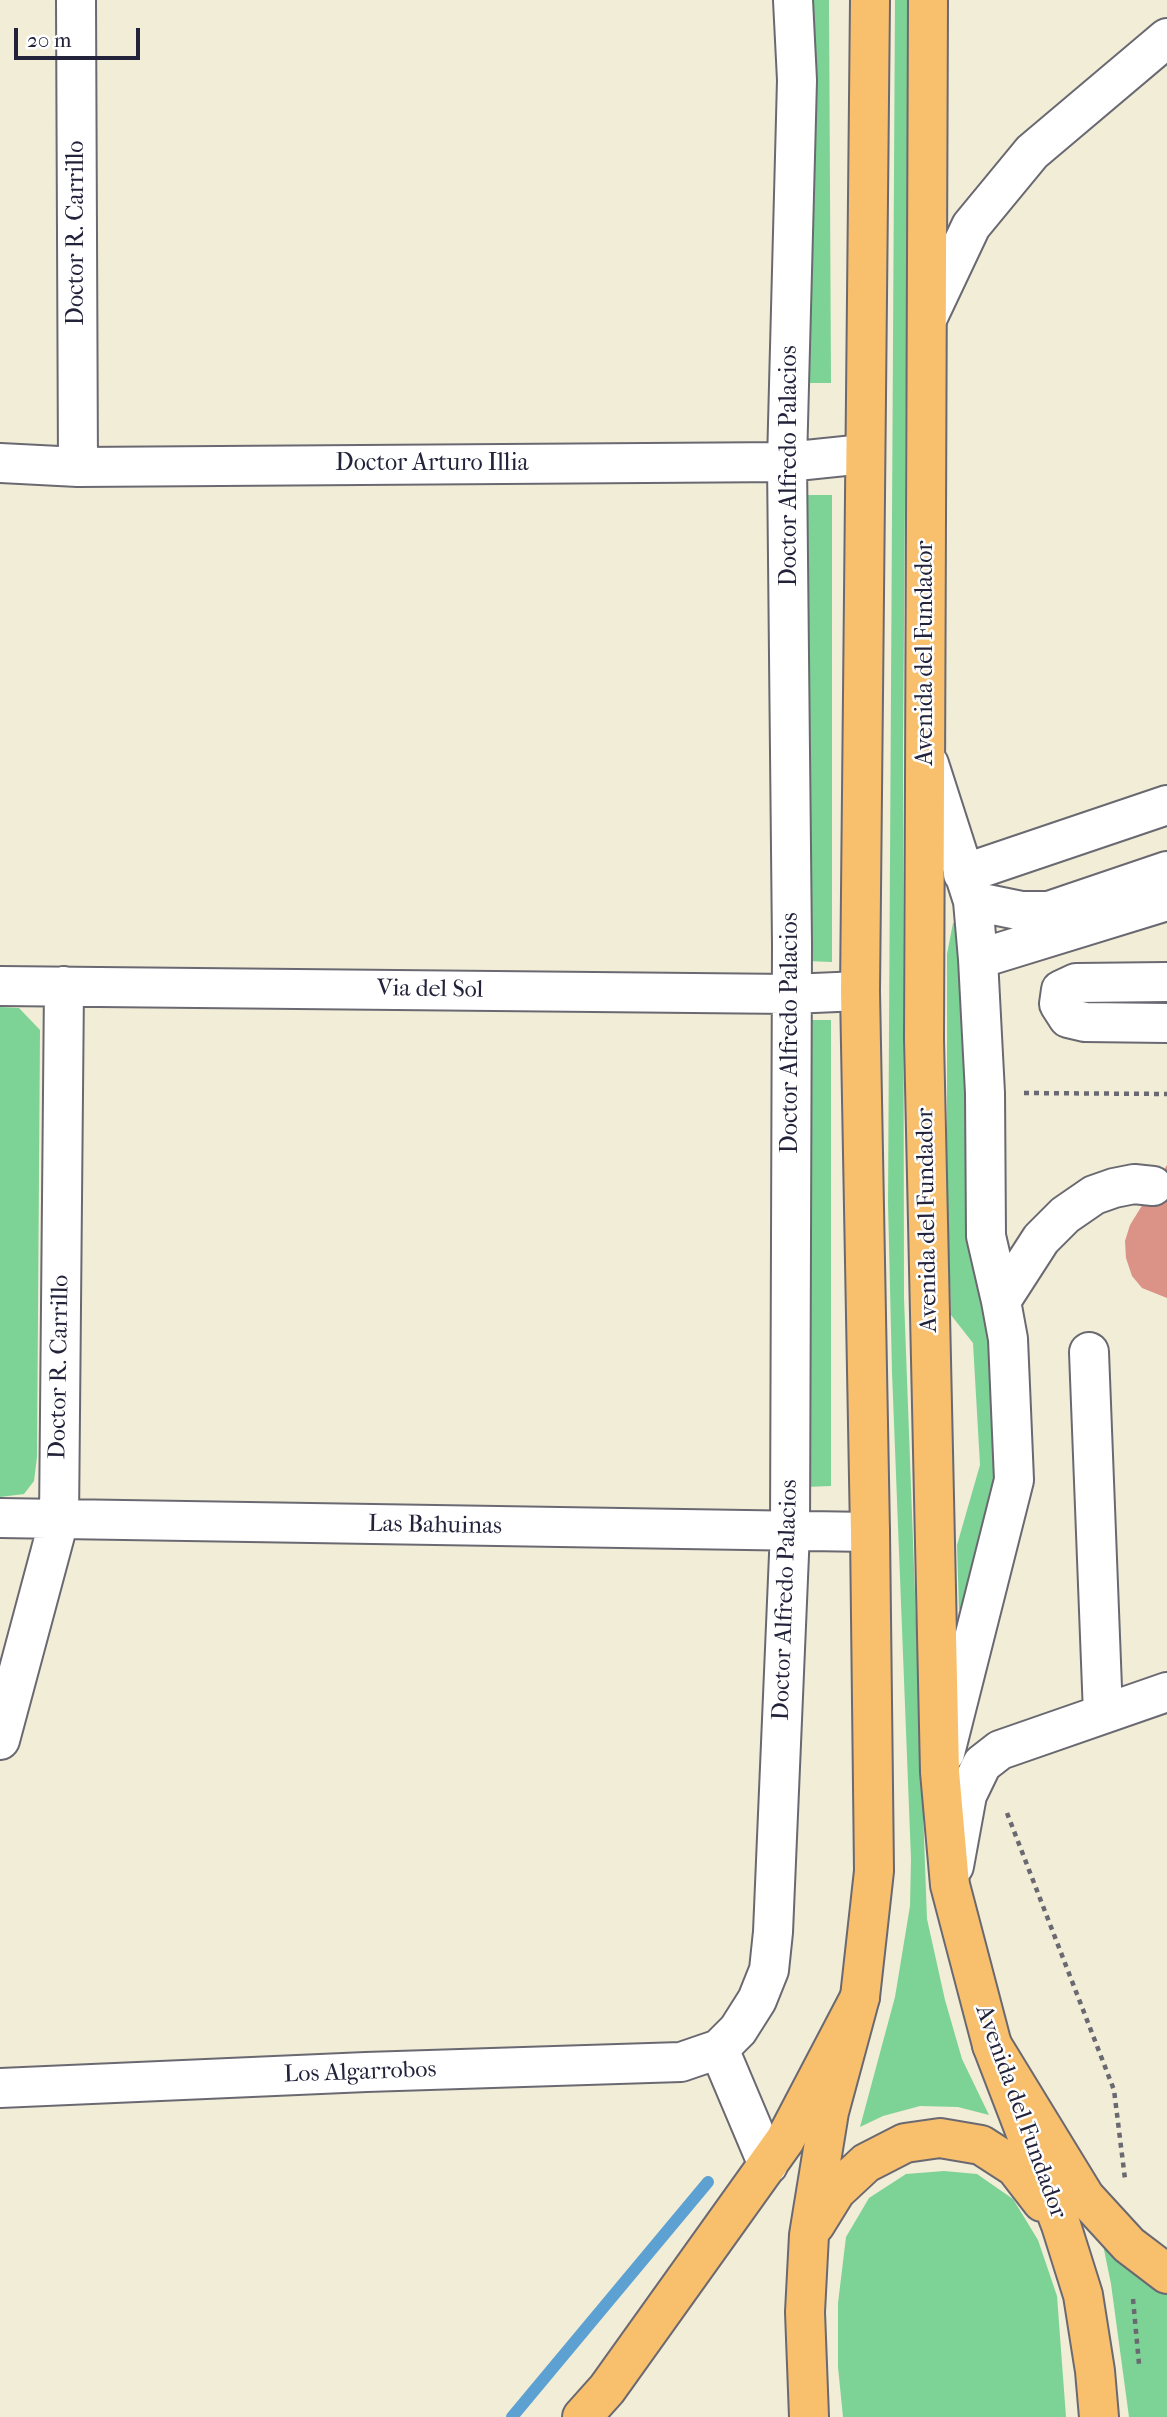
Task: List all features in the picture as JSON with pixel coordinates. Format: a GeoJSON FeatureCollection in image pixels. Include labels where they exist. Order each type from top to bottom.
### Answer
{"type":"FeatureCollection","features":[{"type":"Feature","properties":{"kind":"main road"},"geometry":{"type":"LineString","coordinates":[[809,2417],[805,2312],[809,2235],[829,2112],[860,1997],[874,1871],[860,991],[870,0]]}},
{"type":"Feature","properties":{"kind":"main road","name":"Avenida del Fundador"},"geometry":{"type":"LineString","coordinates":[[928,0],[924,1038],[940,1772],[950,1885],[992,2045],[1061,2225],[1083,2295],[1096,2371],[1099,2417]]}},
{"type":"Feature","properties":{"kind":"main road"},"geometry":{"type":"LineString","coordinates":[[582,2417],[607,2389],[785,2140],[860,1997]]}},
{"type":"Feature","properties":{"kind":"main road"},"geometry":{"type":"LineString","coordinates":[[992,2045],[1085,2197],[1129,2245],[1167,2274]]}},
{"type":"Feature","properties":{"kind":"main road"},"geometry":{"type":"LineString","coordinates":[[809,2235],[836,2191],[866,2163],[905,2143],[940,2138],[981,2145],[1015,2166],[1061,2225]]}},
{"type":"Feature","properties":{"kind":"street","name":"Doctor R. Carrillo"},"geometry":{"type":"LineString","coordinates":[[76,0],[78,467]]}},
{"type":"Feature","properties":{"kind":"street","name":"Doctor Alfredo Palacios"},"geometry":{"type":"LineString","coordinates":[[719,2049],[738,2030],[757,2000],[769,1970],[774,1932],[790,1531],[791,994],[787,462],[797,80],[793,0]]}},
{"type":"Feature","properties":{"kind":"street"},"geometry":{"type":"LineString","coordinates":[[928,317],[971,226],[1032,152],[1167,38]]}},
{"type":"Feature","properties":{"kind":"street","name":"Doctor Arturo Illia"},"geometry":{"type":"LineString","coordinates":[[0,463],[78,467],[787,462],[864,454]]}},
{"type":"Feature","properties":{"kind":"street"},"geometry":{"type":"LineString","coordinates":[[926,754],[968,887],[978,959],[985,1093],[986,1236],[1008,1339],[1014,1480],[940,1772]]}},
{"type":"Feature","properties":{"kind":"street"},"geometry":{"type":"LineString","coordinates":[[968,887],[1167,805]]}},
{"type":"Feature","properties":{"kind":"street"},"geometry":{"type":"LineString","coordinates":[[968,887],[1022,911],[1049,911],[1167,871]]}},
{"type":"Feature","properties":{"kind":"street"},"geometry":{"type":"LineString","coordinates":[[978,959],[1167,901]]}},
{"type":"Feature","properties":{"kind":"street"},"geometry":{"type":"LineString","coordinates":[[1167,982],[1076,983],[1061,990],[1059,1004],[1068,1018],[1085,1022],[1167,1023]]}},
{"type":"Feature","properties":{"kind":"street","name":"Via del Sol"},"geometry":{"type":"LineString","coordinates":[[0,986],[791,994],[860,991]]}},
{"type":"Feature","properties":{"kind":"street","name":"Doctor R. Carrillo"},"geometry":{"type":"LineString","coordinates":[[0,1741],[59,1520],[64,986]]}},
{"type":"Feature","properties":{"kind":"street"},"geometry":{"type":"LineString","coordinates":[[1001,1301],[1041,1239],[1065,1215],[1094,1195],[1114,1188],[1134,1184],[1153,1186]]}},
{"type":"Feature","properties":{"kind":"street"},"geometry":{"type":"LineString","coordinates":[[1088,1352],[1103,1714]]}},
{"type":"Feature","properties":{"kind":"street","name":"Las Bahuinas"},"geometry":{"type":"LineString","coordinates":[[0,1518],[870,1532]]}},
{"type":"Feature","properties":{"kind":"street"},"geometry":{"type":"LineString","coordinates":[[950,1885],[967,1796],[982,1764],[1000,1750],[1167,1692]]}},
{"type":"Feature","properties":{"kind":"street"},"geometry":{"type":"LineString","coordinates":[[719,2049],[768,2165]]}},
{"type":"Feature","properties":{"kind":"street","name":"Los Algarrobos"},"geometry":{"type":"LineString","coordinates":[[0,2088],[681,2062],[719,2049]]}},
{"type":"Feature","properties":{"kind":"path"},"geometry":{"type":"LineString","coordinates":[[985,1093],[1167,1094]]}},
{"type":"Feature","properties":{"kind":"path"},"geometry":{"type":"LineString","coordinates":[[987,1761],[1114,2090],[1126,2184]]}},
{"type":"Feature","properties":{"kind":"path"},"geometry":{"type":"LineString","coordinates":[[1132,2297],[1140,2374]]}},
{"type":"Feature","properties":{"kind":"green space"},"geometry":{"type":"Polygon","coordinates":[[[808,0],[829,0],[831,383],[809,383],[808,0]]]}},
{"type":"Feature","properties":{"kind":"green space"},"geometry":{"type":"Polygon","coordinates":[[[895,0],[909,0],[903,746],[904,1298],[927,1919],[945,2000],[962,2059],[989,2115],[958,2107],[920,2106],[883,2116],[860,2127],[895,1997],[910,1906],[911,1859],[888,1203],[895,0]]]}},
{"type":"Feature","properties":{"kind":"green space"},"geometry":{"type":"Polygon","coordinates":[[[806,495],[832,495],[832,962],[806,961],[806,495]]]}},
{"type":"Feature","properties":{"kind":"green space"},"geometry":{"type":"Polygon","coordinates":[[[953,923],[964,923],[1005,1477],[972,1609],[959,1609],[957,1545],[980,1465],[973,1343],[951,1315],[947,1192],[947,954],[953,923]]]}},
{"type":"Feature","properties":{"kind":"green space"},"geometry":{"type":"Polygon","coordinates":[[[0,1007],[19,1008],[40,1030],[37,1457],[34,1481],[24,1494],[0,1497],[0,1007]]]}},
{"type":"Feature","properties":{"kind":"green space"},"geometry":{"type":"Polygon","coordinates":[[[804,1020],[831,1020],[831,1486],[805,1487],[804,1020]]]}},
{"type":"Feature","properties":{"kind":"green space"},"geometry":{"type":"Polygon","coordinates":[[[944,2171],[977,2174],[1013,2199],[1038,2240],[1057,2296],[1066,2417],[843,2417],[838,2367],[838,2303],[846,2237],[869,2198],[906,2174],[944,2171]]]}},
{"type":"Feature","properties":{"kind":"green space"},"geometry":{"type":"Polygon","coordinates":[[[1100,2230],[1167,2292],[1167,2417],[1129,2417],[1111,2284],[1100,2230]]]}},
{"type":"Feature","properties":{"kind":"building"},"geometry":{"type":"Polygon","coordinates":[[[1167,1165],[1167,1298],[1142,1288],[1132,1276],[1126,1258],[1125,1241],[1130,1225],[1167,1165]]]}},
{"type":"Feature","properties":{"kind":"waterway"},"geometry":{"type":"LineString","coordinates":[[512,2417],[708,2182]]}}]}
